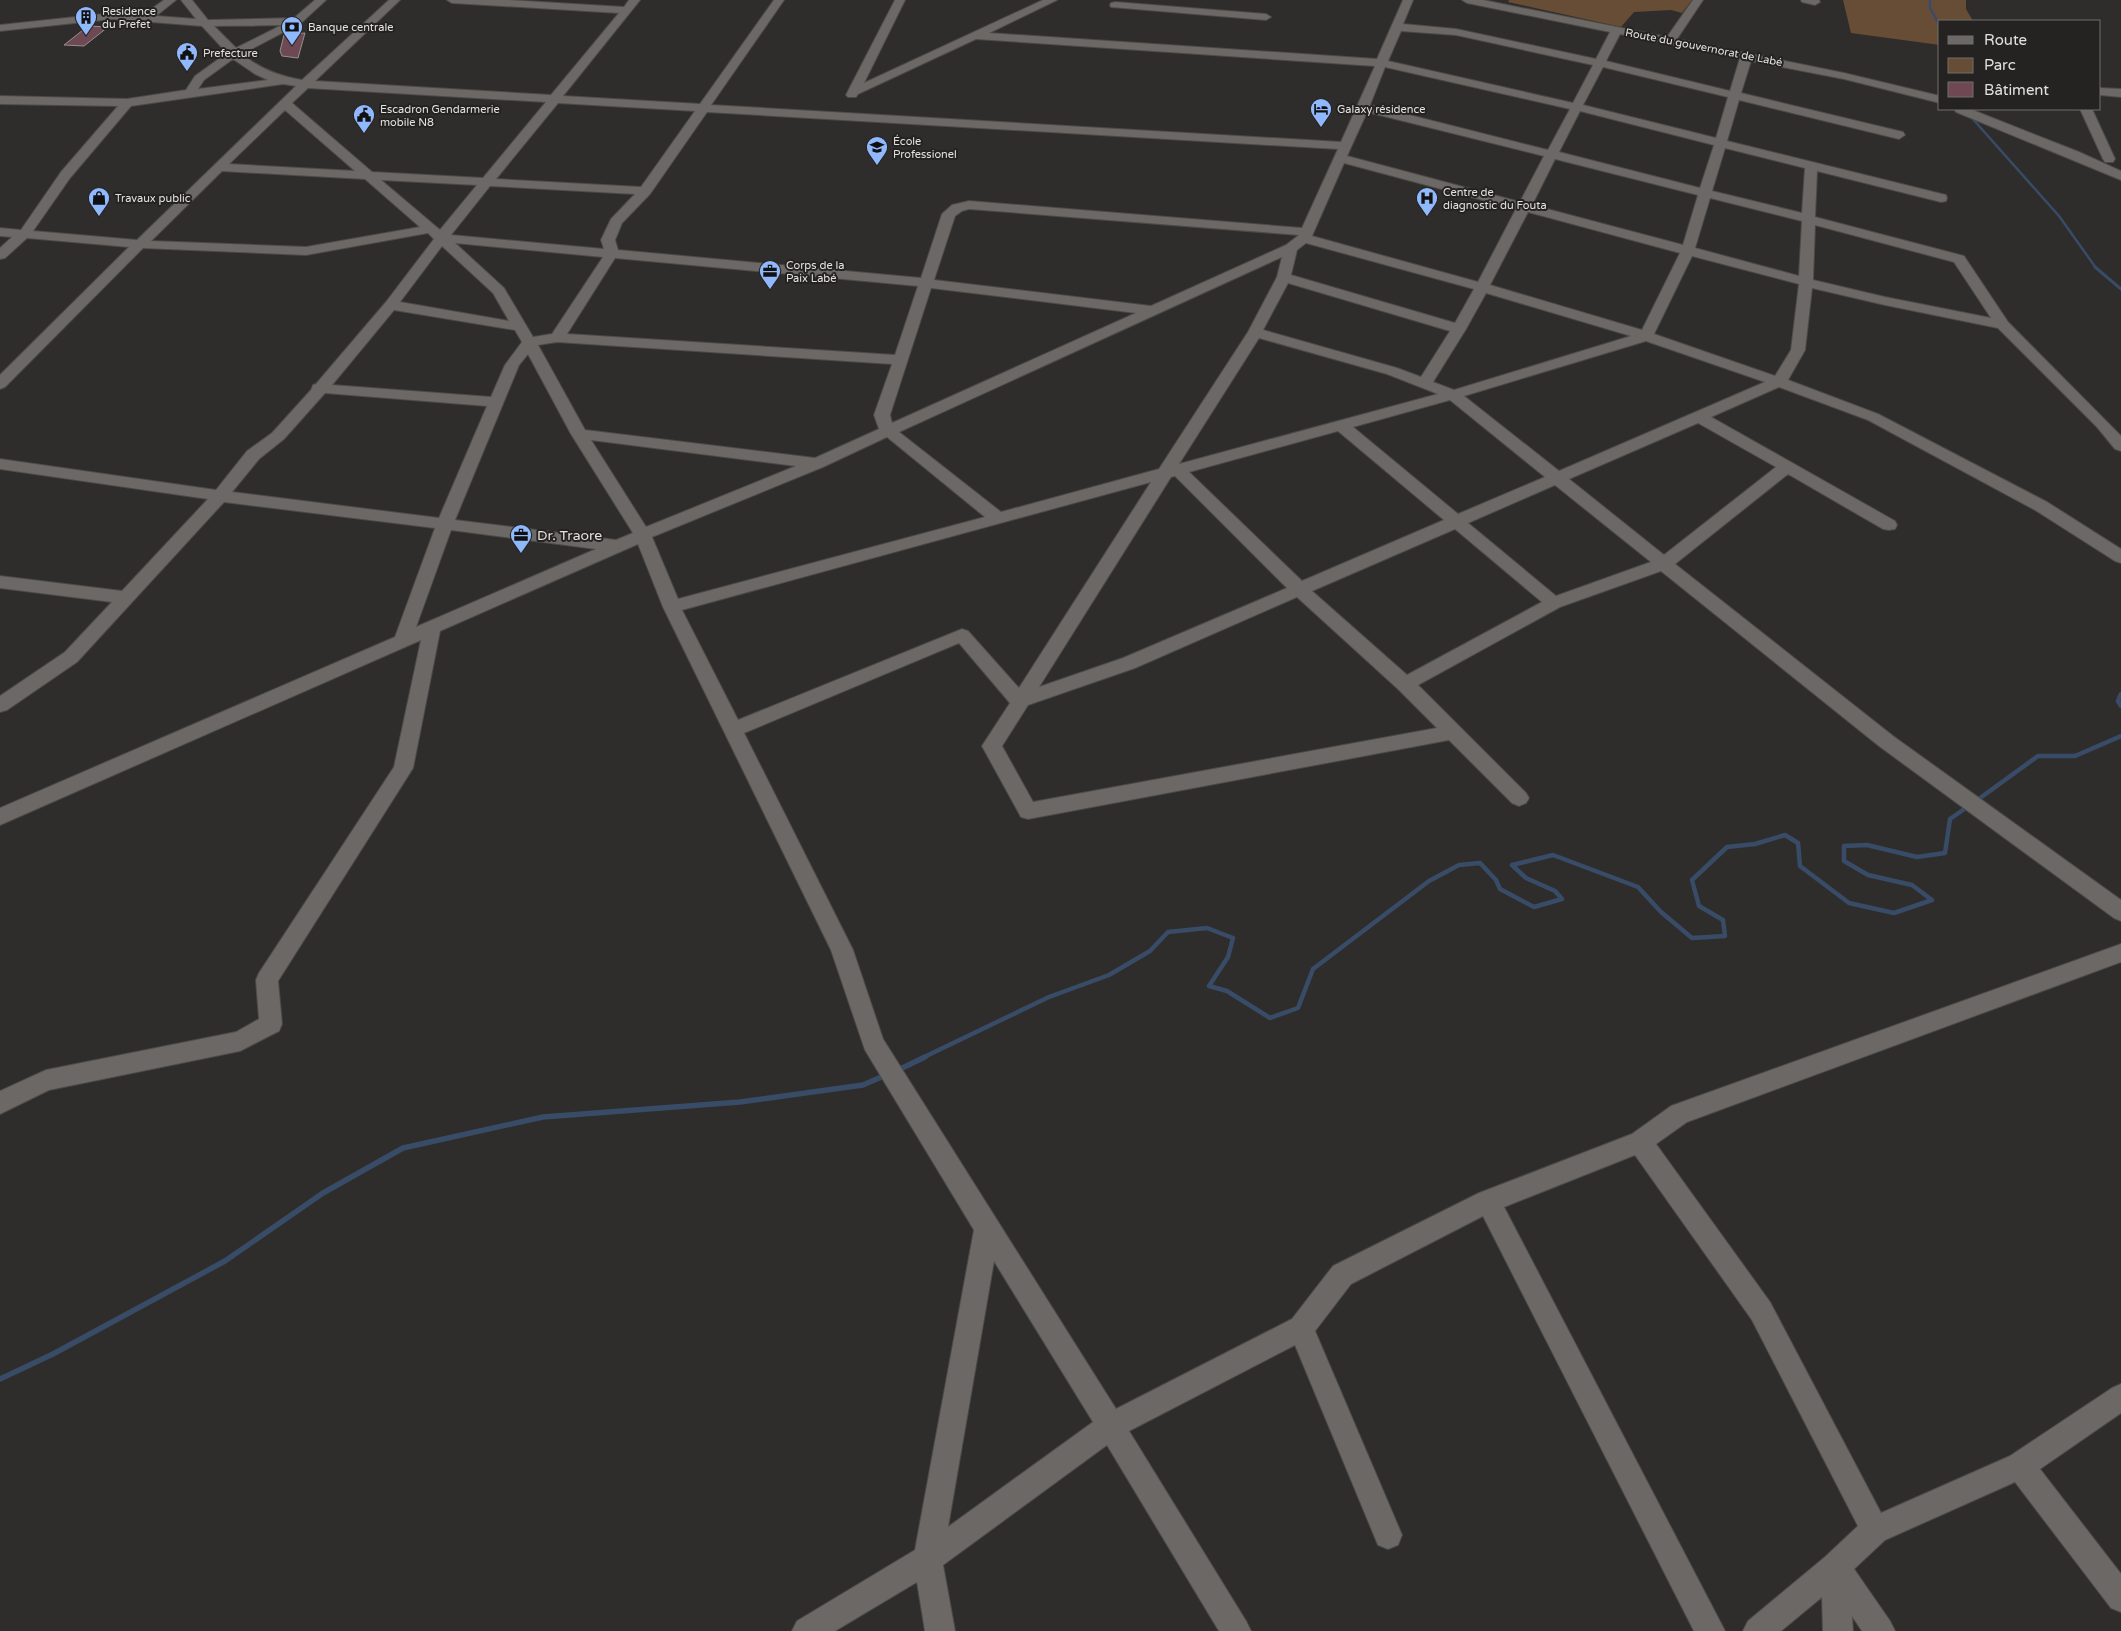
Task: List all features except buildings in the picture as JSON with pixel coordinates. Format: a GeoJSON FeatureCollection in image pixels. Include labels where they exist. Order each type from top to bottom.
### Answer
{"type":"FeatureCollection","features":[{"type":"Feature","properties":{"kind":"street"},"geometry":{"type":"LineString","coordinates":[[146,18],[170,0]]}},
{"type":"Feature","properties":{"kind":"street"},"geometry":{"type":"LineString","coordinates":[[186,0],[233,54],[255,70],[280,81]]}},
{"type":"Feature","properties":{"kind":"street"},"geometry":{"type":"LineString","coordinates":[[190,92],[199,78],[233,54],[297,22],[321,0]]}},
{"type":"Feature","properties":{"kind":"street"},"geometry":{"type":"LineString","coordinates":[[0,384],[138,244],[304,84],[395,0]]}},
{"type":"Feature","properties":{"kind":"street"},"geometry":{"type":"LineString","coordinates":[[452,0],[626,10]]}},
{"type":"Feature","properties":{"kind":"street"},"geometry":{"type":"LineString","coordinates":[[0,705],[71,657],[220,496],[253,455],[278,436],[391,305],[435,233],[485,183],[635,0]]}},
{"type":"Feature","properties":{"kind":"street"},"geometry":{"type":"LineString","coordinates":[[612,253],[608,240],[616,222],[645,191],[674,152],[779,0]]}},
{"type":"Feature","properties":{"kind":"street"},"geometry":{"type":"LineString","coordinates":[[840,117],[900,0]]}},
{"type":"Feature","properties":{"kind":"street"},"geometry":{"type":"LineString","coordinates":[[853,92],[1052,0]]}},
{"type":"Feature","properties":{"kind":"street"},"geometry":{"type":"LineString","coordinates":[[1195,11],[1202,0]]}},
{"type":"Feature","properties":{"kind":"street"},"geometry":{"type":"LineString","coordinates":[[1408,0],[1343,152],[1300,239],[1284,277],[1255,332],[1173,471],[1019,701],[992,746],[1028,812],[1454,732]]}},
{"type":"Feature","properties":{"kind":"street","name":"Route du gouvernorat de Labé"},"geometry":{"type":"LineString","coordinates":[[1466,0],[1496,2],[1617,30],[1844,76],[1938,99]]}},
{"type":"Feature","properties":{"kind":"street"},"geometry":{"type":"LineString","coordinates":[[1670,41],[1698,0]]}},
{"type":"Feature","properties":{"kind":"street"},"geometry":{"type":"LineString","coordinates":[[1115,5],[1266,17]]}},
{"type":"Feature","properties":{"kind":"street"},"geometry":{"type":"LineString","coordinates":[[0,28],[89,17],[146,18],[205,23],[225,21],[297,22]]}},
{"type":"Feature","properties":{"kind":"street"},"geometry":{"type":"LineString","coordinates":[[1397,26],[1456,32],[1600,63],[1899,135]]}},
{"type":"Feature","properties":{"kind":"street"},"geometry":{"type":"LineString","coordinates":[[1425,383],[1459,329],[1482,287],[1617,30]]}},
{"type":"Feature","properties":{"kind":"street"},"geometry":{"type":"LineString","coordinates":[[977,36],[1382,64],[1577,108],[1941,198]]}},
{"type":"Feature","properties":{"kind":"street"},"geometry":{"type":"LineString","coordinates":[[672,607],[1342,426],[1453,395],[1646,336],[1688,250],[1747,56]]}},
{"type":"Feature","properties":{"kind":"street"},"geometry":{"type":"LineString","coordinates":[[0,100],[127,103],[190,92],[230,89],[280,81],[1343,152],[1524,206],[1806,282],[1885,301],[2003,325]]}},
{"type":"Feature","properties":{"kind":"street"},"geometry":{"type":"LineString","coordinates":[[2101,92],[2121,93]]}},
{"type":"Feature","properties":{"kind":"street"},"geometry":{"type":"LineString","coordinates":[[0,255],[25,233],[65,175],[127,103]]}},
{"type":"Feature","properties":{"kind":"street"},"geometry":{"type":"LineString","coordinates":[[284,103],[435,233],[498,291],[529,342],[579,434],[643,535],[672,607],[842,950],[872,1043],[1111,1426],[1236,1631]]}},
{"type":"Feature","properties":{"kind":"street"},"geometry":{"type":"LineString","coordinates":[[1363,107],[1809,219],[1959,259],[2003,325],[2102,424],[2121,446]]}},
{"type":"Feature","properties":{"kind":"street"},"geometry":{"type":"LineString","coordinates":[[1962,110],[2075,155],[2121,176]]}},
{"type":"Feature","properties":{"kind":"street"},"geometry":{"type":"LineString","coordinates":[[2087,110],[2115,159]]}},
{"type":"Feature","properties":{"kind":"street"},"geometry":{"type":"LineString","coordinates":[[2075,155],[2115,159]]}},
{"type":"Feature","properties":{"kind":"street"},"geometry":{"type":"LineString","coordinates":[[1019,701],[1129,663],[1300,590],[1555,477],[1779,382],[1798,350],[1806,282],[1811,166]]}},
{"type":"Feature","properties":{"kind":"street"},"geometry":{"type":"LineString","coordinates":[[218,167],[645,191]]}},
{"type":"Feature","properties":{"kind":"street"},"geometry":{"type":"LineString","coordinates":[[997,518],[887,430],[882,415],[949,214],[957,208],[969,205],[1300,239],[1482,287],[1646,336],[1873,417],[2041,506],[2121,557]]}},
{"type":"Feature","properties":{"kind":"street"},"geometry":{"type":"LineString","coordinates":[[0,232],[138,244],[306,251],[435,233],[612,253],[926,283],[1155,310]]}},
{"type":"Feature","properties":{"kind":"street"},"geometry":{"type":"LineString","coordinates":[[0,817],[643,535],[817,463],[1155,310],[1300,239]]}},
{"type":"Feature","properties":{"kind":"street"},"geometry":{"type":"LineString","coordinates":[[557,338],[612,253]]}},
{"type":"Feature","properties":{"kind":"street"},"geometry":{"type":"LineString","coordinates":[[1284,277],[1459,329]]}},
{"type":"Feature","properties":{"kind":"street"},"geometry":{"type":"LineString","coordinates":[[391,305],[520,327]]}},
{"type":"Feature","properties":{"kind":"street"},"geometry":{"type":"LineString","coordinates":[[1255,332],[1392,371],[1453,395],[1886,741],[2121,912]]}},
{"type":"Feature","properties":{"kind":"street"},"geometry":{"type":"LineString","coordinates":[[402,641],[446,523],[496,402],[512,365],[529,342],[557,338],[900,360]]}},
{"type":"Feature","properties":{"kind":"street"},"geometry":{"type":"LineString","coordinates":[[318,388],[496,402]]}},
{"type":"Feature","properties":{"kind":"street"},"geometry":{"type":"LineString","coordinates":[[1698,416],[1889,525]]}},
{"type":"Feature","properties":{"kind":"street"},"geometry":{"type":"LineString","coordinates":[[1342,426],[1554,603]]}},
{"type":"Feature","properties":{"kind":"street"},"geometry":{"type":"LineString","coordinates":[[579,434],[817,463]]}},
{"type":"Feature","properties":{"kind":"street"},"geometry":{"type":"LineString","coordinates":[[0,464],[220,496],[619,546]]}},
{"type":"Feature","properties":{"kind":"street"},"geometry":{"type":"LineString","coordinates":[[1405,684],[1554,603],[1665,563],[1787,467]]}},
{"type":"Feature","properties":{"kind":"street"},"geometry":{"type":"LineString","coordinates":[[1173,471],[1300,590],[1405,684],[1520,798]]}},
{"type":"Feature","properties":{"kind":"street"},"geometry":{"type":"LineString","coordinates":[[0,582],[127,598]]}},
{"type":"Feature","properties":{"kind":"street"},"geometry":{"type":"LineString","coordinates":[[0,1104],[46,1080],[240,1041],[271,1024],[267,980],[403,768],[432,628]]}},
{"type":"Feature","properties":{"kind":"street"},"geometry":{"type":"LineString","coordinates":[[733,730],[962,635],[1019,701]]}},
{"type":"Feature","properties":{"kind":"street"},"geometry":{"type":"LineString","coordinates":[[807,1631],[928,1559],[1111,1426],[1301,1328],[1342,1275],[1488,1201],[1640,1142],[1679,1114],[2121,953]]}},
{"type":"Feature","properties":{"kind":"street"},"geometry":{"type":"LineString","coordinates":[[1640,1142],[1761,1311],[1875,1530]]}},
{"type":"Feature","properties":{"kind":"street"},"geometry":{"type":"LineString","coordinates":[[1488,1201],[1710,1631]]}},
{"type":"Feature","properties":{"kind":"street"},"geometry":{"type":"LineString","coordinates":[[940,1631],[928,1559],[987,1228]]}},
{"type":"Feature","properties":{"kind":"street"},"geometry":{"type":"LineString","coordinates":[[1301,1328],[1388,1535]]}},
{"type":"Feature","properties":{"kind":"street"},"geometry":{"type":"LineString","coordinates":[[1758,1631],[1835,1567],[1875,1530],[2020,1466],[2121,1397]]}},
{"type":"Feature","properties":{"kind":"street"},"geometry":{"type":"LineString","coordinates":[[2020,1466],[2121,1598]]}},
{"type":"Feature","properties":{"kind":"street"},"geometry":{"type":"LineString","coordinates":[[1835,1567],[1838,1631]]}},
{"type":"Feature","properties":{"kind":"street"},"geometry":{"type":"LineString","coordinates":[[1835,1567],[1880,1631]]}},
{"type":"Feature","properties":{"kind":"green space"},"geometry":{"type":"Polygon","coordinates":[[[1509,0],[1692,0],[1682,13],[1671,10],[1634,12],[1621,27],[1508,2],[1509,0]]]}},
{"type":"Feature","properties":{"kind":"green space"},"geometry":{"type":"Polygon","coordinates":[[[1843,0],[1966,0],[1966,9],[1972,20],[1938,20],[1938,45],[1851,33],[1843,0]]]}},
{"type":"Feature","properties":{"kind":"waterway"},"geometry":{"type":"LineString","coordinates":[[1930,0],[1930,8],[1938,22]]}},
{"type":"Feature","properties":{"kind":"waterway"},"geometry":{"type":"LineString","coordinates":[[1974,110],[1971,117],[2059,216],[2096,268]]}},
{"type":"Feature","properties":{"kind":"waterway"},"geometry":{"type":"LineString","coordinates":[[2096,268],[2121,289]]}},
{"type":"Feature","properties":{"kind":"waterway"},"geometry":{"type":"LineString","coordinates":[[2121,694],[2118,701],[2121,706]]}},
{"type":"Feature","properties":{"kind":"waterway"},"geometry":{"type":"LineString","coordinates":[[1976,801],[2038,756],[2075,756],[2121,736]]}},
{"type":"Feature","properties":{"kind":"waterway"},"geometry":{"type":"LineString","coordinates":[[922,1058],[1049,997],[1109,975],[1150,951],[1168,932],[1207,928],[1233,938],[1228,957],[1209,986],[1227,991],[1270,1018],[1298,1008],[1313,969],[1429,881],[1459,865],[1480,863],[1496,880],[1500,889],[1534,907],[1562,899],[1555,891],[1526,878],[1512,865],[1553,855],[1638,887],[1661,912],[1692,938],[1725,936],[1723,920],[1699,906],[1692,880],[1727,847],[1755,844],[1785,835],[1798,843],[1800,866],[1849,903],[1894,913],[1932,900],[1912,885],[1868,875],[1844,861],[1844,846],[1867,845],[1917,857],[1945,853],[1950,819],[1970,805]]}},
{"type":"Feature","properties":{"kind":"waterway"},"geometry":{"type":"LineString","coordinates":[[898,1070],[925,1057]]}},
{"type":"Feature","properties":{"kind":"waterway"},"geometry":{"type":"LineString","coordinates":[[0,1379],[53,1354],[225,1261],[323,1193],[403,1148],[543,1117],[740,1102],[863,1085],[886,1075]]}},
{"type":"Feature","properties":{"kind":"place","name":"Residence du Prefet"},"geometry":{"type":"Point","coordinates":[86,36]}},
{"type":"Feature","properties":{"kind":"place","name":"Banque centrale"},"geometry":{"type":"Point","coordinates":[292,46]}},
{"type":"Feature","properties":{"kind":"place","name":"Prefecture"},"geometry":{"type":"Point","coordinates":[187,72]}},
{"type":"Feature","properties":{"kind":"place","name":"Galaxy résidence"},"geometry":{"type":"Point","coordinates":[1321,128]}},
{"type":"Feature","properties":{"kind":"place","name":"Escadron Gendarmerie mobile N8"},"geometry":{"type":"Point","coordinates":[364,134]}},
{"type":"Feature","properties":{"kind":"place","name":"École Professionel"},"geometry":{"type":"Point","coordinates":[877,166]}},
{"type":"Feature","properties":{"kind":"place","name":"Travaux public"},"geometry":{"type":"Point","coordinates":[99,217]}},
{"type":"Feature","properties":{"kind":"place","name":"Centre de diagnostic du Fouta"},"geometry":{"type":"Point","coordinates":[1427,217]}},
{"type":"Feature","properties":{"kind":"place","name":"Corps de la Paix Labé"},"geometry":{"type":"Point","coordinates":[770,290]}},
{"type":"Feature","properties":{"kind":"place","name":"Dr. Traore"},"geometry":{"type":"Point","coordinates":[521,554]}}]}
